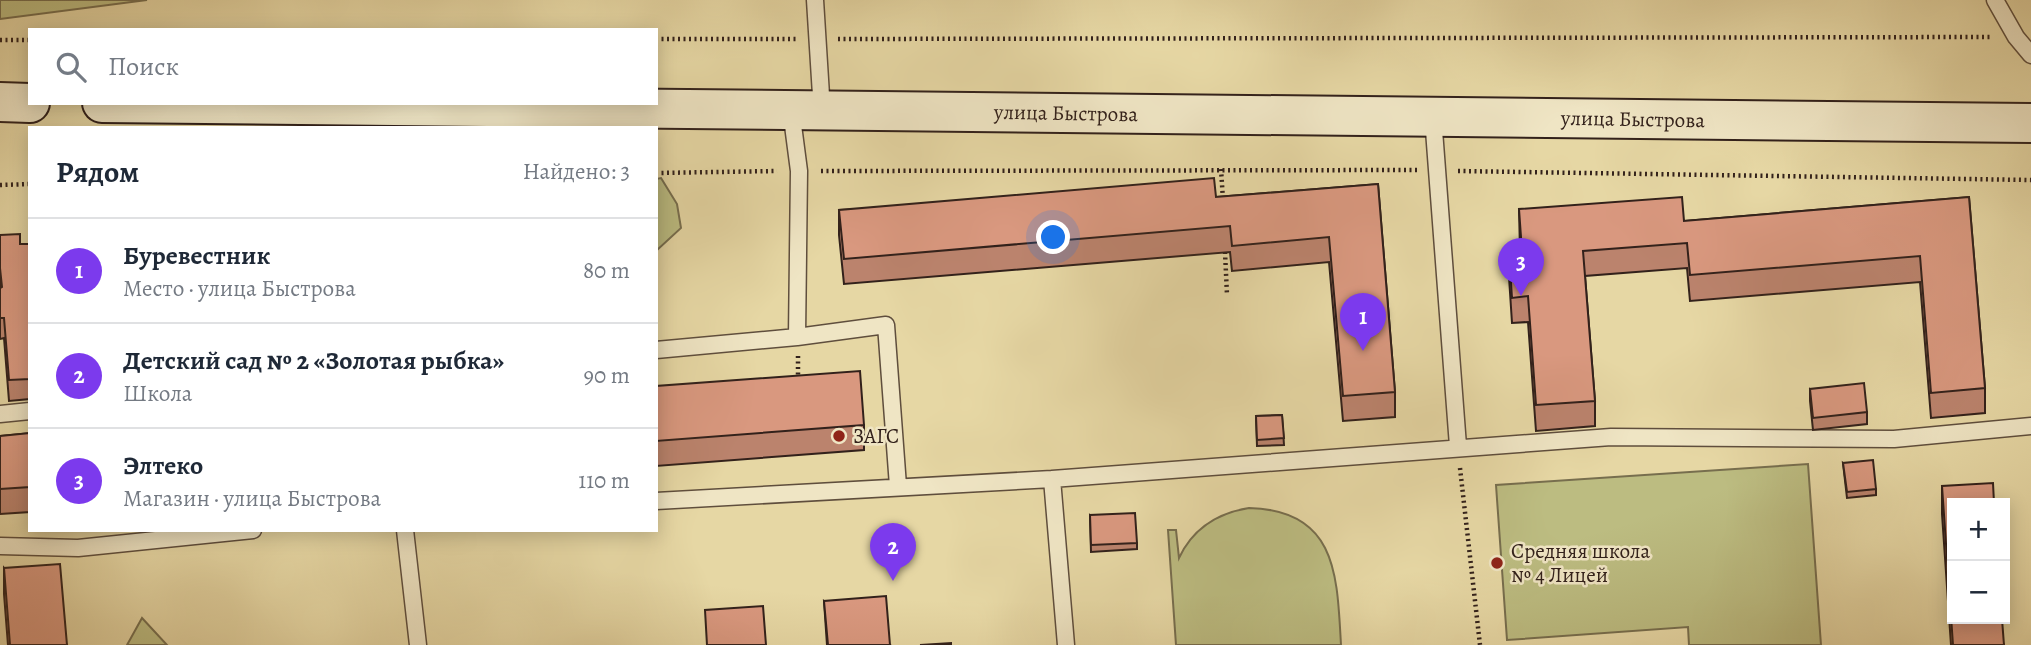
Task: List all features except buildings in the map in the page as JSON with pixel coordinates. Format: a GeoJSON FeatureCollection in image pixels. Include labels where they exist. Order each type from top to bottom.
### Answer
{"type":"FeatureCollection","features":[{"type":"Feature","properties":{"kind":"street"},"geometry":{"type":"LineString","coordinates":[[0,102],[28,103]]}},
{"type":"Feature","properties":{"kind":"street","name":"улица Быстрова"},"geometry":{"type":"LineString","coordinates":[[303,105],[2031,123]]}},
{"type":"Feature","properties":{"kind":"lane"},"geometry":{"type":"LineString","coordinates":[[797,337],[799,171],[818,39],[816,0]]}},
{"type":"Feature","properties":{"kind":"lane"},"geometry":{"type":"LineString","coordinates":[[1994,0],[2016,37],[2031,55]]}},
{"type":"Feature","properties":{"kind":"lane"},"geometry":{"type":"LineString","coordinates":[[1433,117],[1458,446]]}},
{"type":"Feature","properties":{"kind":"lane"},"geometry":{"type":"LineString","coordinates":[[658,350],[797,337],[886,325],[898,486]]}},
{"type":"Feature","properties":{"kind":"lane"},"geometry":{"type":"LineString","coordinates":[[0,414],[28,411]]}},
{"type":"Feature","properties":{"kind":"lane"},"geometry":{"type":"LineString","coordinates":[[658,500],[1052,479],[1458,446],[1611,437],[1894,439],[2031,426]]}},
{"type":"Feature","properties":{"kind":"lane"},"geometry":{"type":"LineString","coordinates":[[1052,479],[1066,645]]}},
{"type":"Feature","properties":{"kind":"lane"},"geometry":{"type":"LineString","coordinates":[[0,546],[78,548],[234,532]]}},
{"type":"Feature","properties":{"kind":"lane"},"geometry":{"type":"LineString","coordinates":[[405,532],[418,645]]}},
{"type":"Feature","properties":{"kind":"path"},"geometry":{"type":"LineString","coordinates":[[658,39],[2016,37]]}},
{"type":"Feature","properties":{"kind":"path"},"geometry":{"type":"LineString","coordinates":[[0,40],[28,40]]}},
{"type":"Feature","properties":{"kind":"path"},"geometry":{"type":"LineString","coordinates":[[1220,169],[1223,208]]}},
{"type":"Feature","properties":{"kind":"path"},"geometry":{"type":"LineString","coordinates":[[658,173],[1436,170],[2031,180]]}},
{"type":"Feature","properties":{"kind":"path"},"geometry":{"type":"LineString","coordinates":[[0,185],[28,184]]}},
{"type":"Feature","properties":{"kind":"path"},"geometry":{"type":"LineString","coordinates":[[1225,252],[1227,296]]}},
{"type":"Feature","properties":{"kind":"path"},"geometry":{"type":"LineString","coordinates":[[798,362],[799,388]]}},
{"type":"Feature","properties":{"kind":"path"},"geometry":{"type":"LineString","coordinates":[[1458,446],[1480,645]]}},
{"type":"Feature","properties":{"kind":"green space"},"geometry":{"type":"Polygon","coordinates":[[[0,0],[147,0],[0,19],[0,0]]]}},
{"type":"Feature","properties":{"kind":"green space"},"geometry":{"type":"Polygon","coordinates":[[[661,178],[677,204],[681,228],[658,249],[658,179],[661,178]]]}},
{"type":"Feature","properties":{"kind":"green space"},"geometry":{"type":"Polygon","coordinates":[[[1808,464],[1821,645],[1689,645],[1688,627],[1507,640],[1496,485],[1808,464]]]}},
{"type":"Feature","properties":{"kind":"green space"},"geometry":{"type":"Polygon","coordinates":[[[1249,508],[1278,512],[1300,521],[1316,534],[1327,552],[1334,572],[1341,645],[1176,645],[1168,530],[1176,530],[1179,558],[1199,530],[1217,518],[1249,508]]]}},
{"type":"Feature","properties":{"kind":"green space"},"geometry":{"type":"Polygon","coordinates":[[[142,618],[167,645],[127,645],[142,618]]]}},
{"type":"Feature","properties":{"kind":"place","name":"Элтеко"},"geometry":{"type":"Point","coordinates":[1521,296]}},
{"type":"Feature","properties":{"kind":"place","name":"Буревестник"},"geometry":{"type":"Point","coordinates":[1363,351]}},
{"type":"Feature","properties":{"kind":"place","name":"ЗАГС"},"geometry":{"type":"Point","coordinates":[839,436]}},
{"type":"Feature","properties":{"kind":"place","name":"Средняя школа № 4 Лицей"},"geometry":{"type":"Point","coordinates":[1497,563]}},
{"type":"Feature","properties":{"kind":"place","name":"Детский сад № 2 «Золотая рыбка»"},"geometry":{"type":"Point","coordinates":[893,581]}}]}
